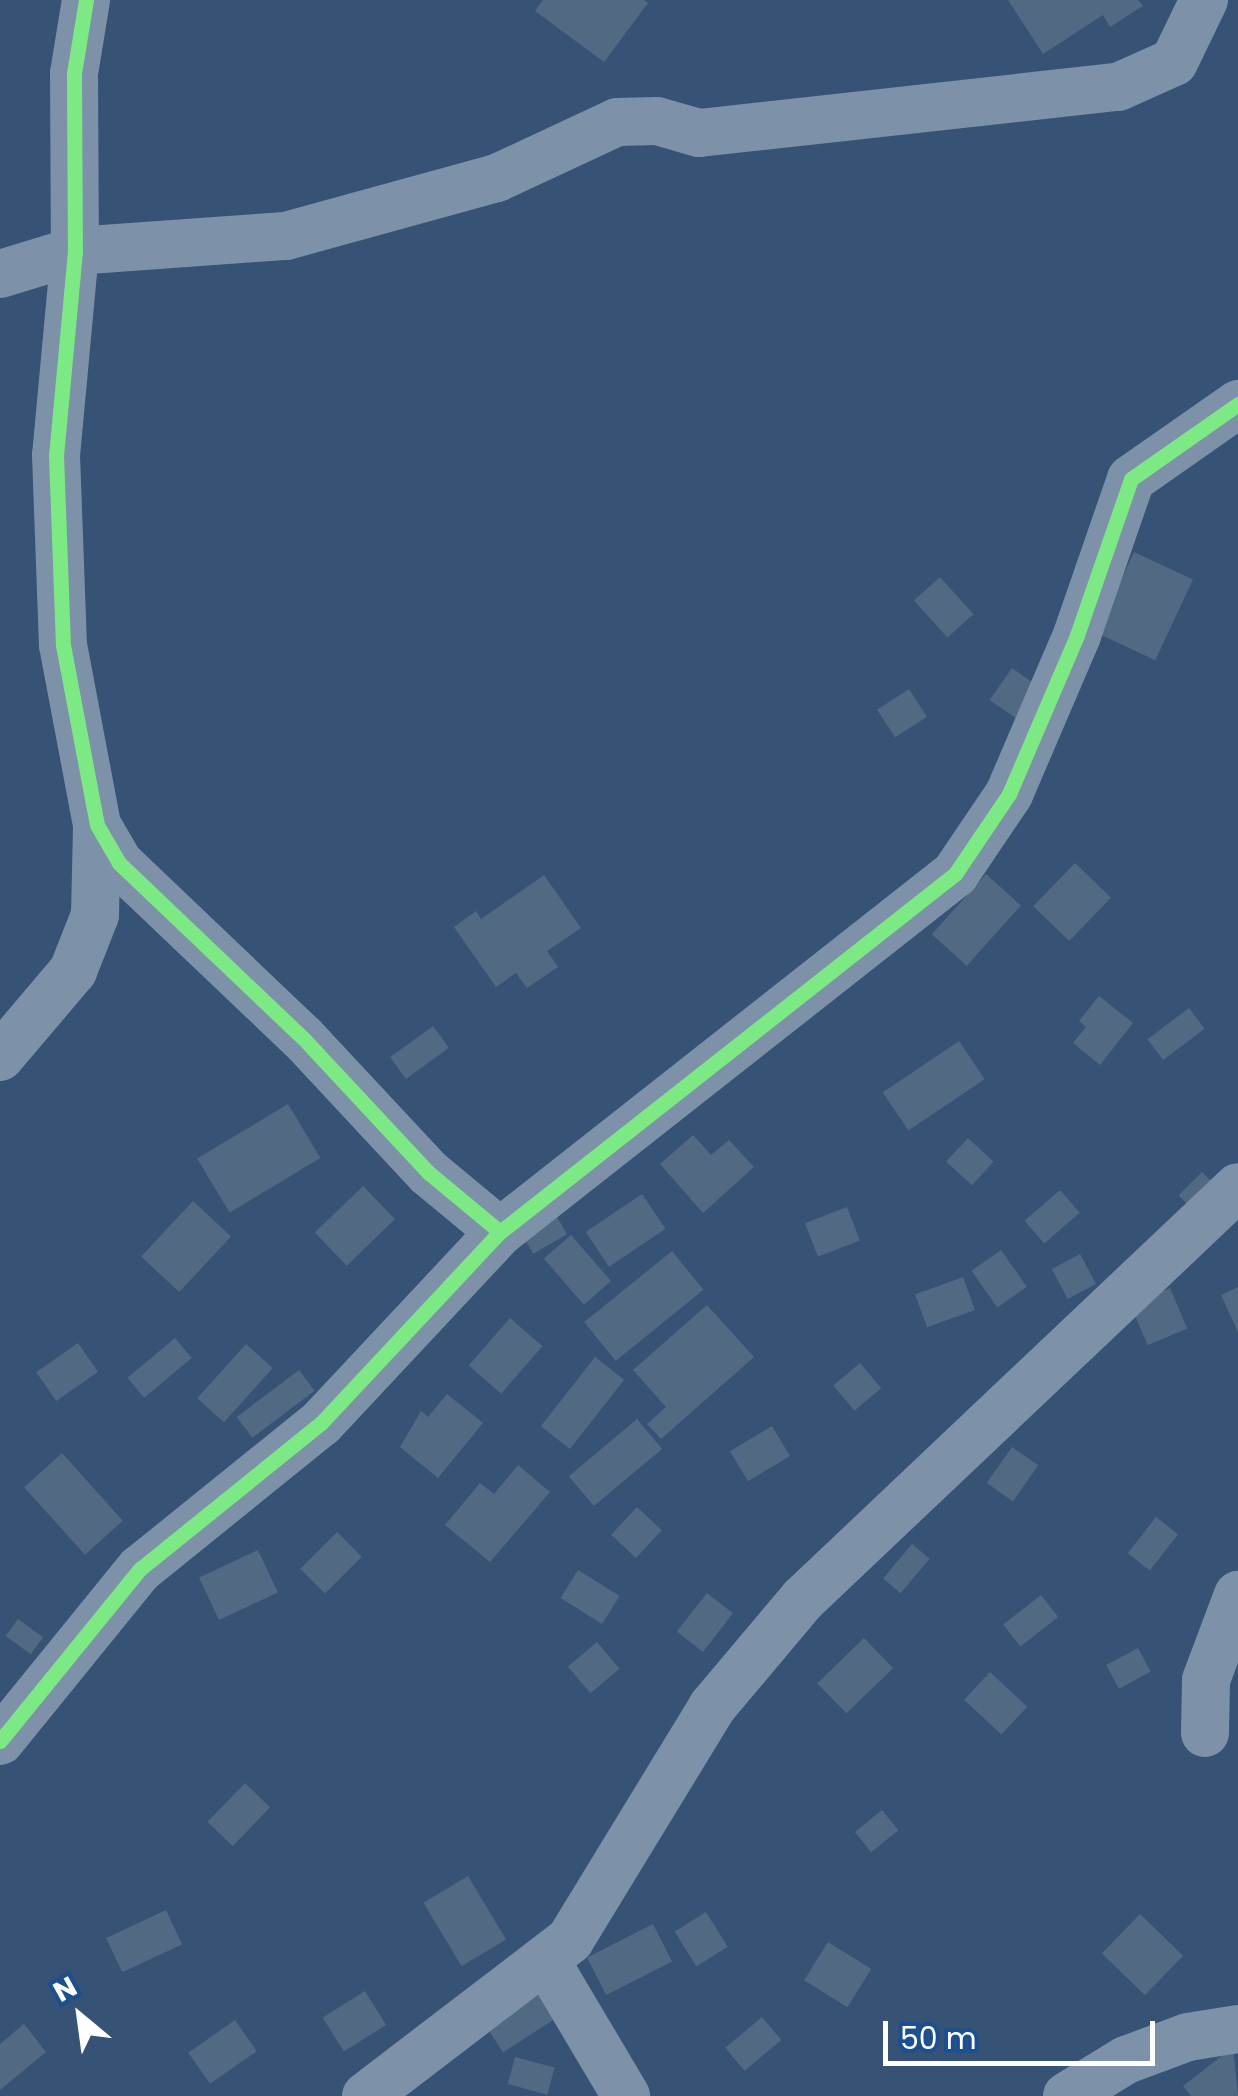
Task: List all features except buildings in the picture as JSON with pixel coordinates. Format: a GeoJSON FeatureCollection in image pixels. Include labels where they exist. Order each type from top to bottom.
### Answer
{"type":"FeatureCollection","features":[{"type":"Feature","properties":{"kind":"street"},"geometry":{"type":"LineString","coordinates":[[0,1057],[72,971],[95,914],[98,825],[63,645],[56,455],[75,251],[74,73],[86,0]]}},
{"type":"Feature","properties":{"kind":"street"},"geometry":{"type":"LineString","coordinates":[[0,274],[75,251],[286,236],[496,178],[617,122],[657,121],[699,133],[1118,87],[1174,62],[1204,0]]}},
{"type":"Feature","properties":{"kind":"street"},"geometry":{"type":"LineString","coordinates":[[0,1741],[140,1569],[322,1423],[500,1232],[955,874],[1008,794],[1077,635],[1131,480],[1238,404]]}},
{"type":"Feature","properties":{"kind":"street"},"geometry":{"type":"LineString","coordinates":[[98,825],[119,864],[303,1038],[429,1172],[500,1232]]}},
{"type":"Feature","properties":{"kind":"street"},"geometry":{"type":"LineString","coordinates":[[366,2096],[546,1961],[600,1901],[712,1707],[803,1599],[1238,1187]]}},
{"type":"Feature","properties":{"kind":"street"},"geometry":{"type":"LineString","coordinates":[[1205,1733],[1206,1680],[1238,1595]]}},
{"type":"Feature","properties":{"kind":"street"},"geometry":{"type":"LineString","coordinates":[[546,1961],[626,2096]]}},
{"type":"Feature","properties":{"kind":"street"},"geometry":{"type":"LineString","coordinates":[[1067,2096],[1126,2060],[1188,2037],[1238,2030]]}},
{"type":"Feature","properties":{"kind":"cycle path"},"geometry":{"type":"LineString","coordinates":[[86,0],[74,73],[75,251],[56,455],[63,645],[97,825],[119,863],[303,1038],[429,1173],[500,1232]]}},
{"type":"Feature","properties":{"kind":"cycle path"},"geometry":{"type":"LineString","coordinates":[[0,1741],[140,1569],[321,1423],[500,1232],[955,874],[1009,794],[1077,635],[1131,479],[1238,404]]}}]}
